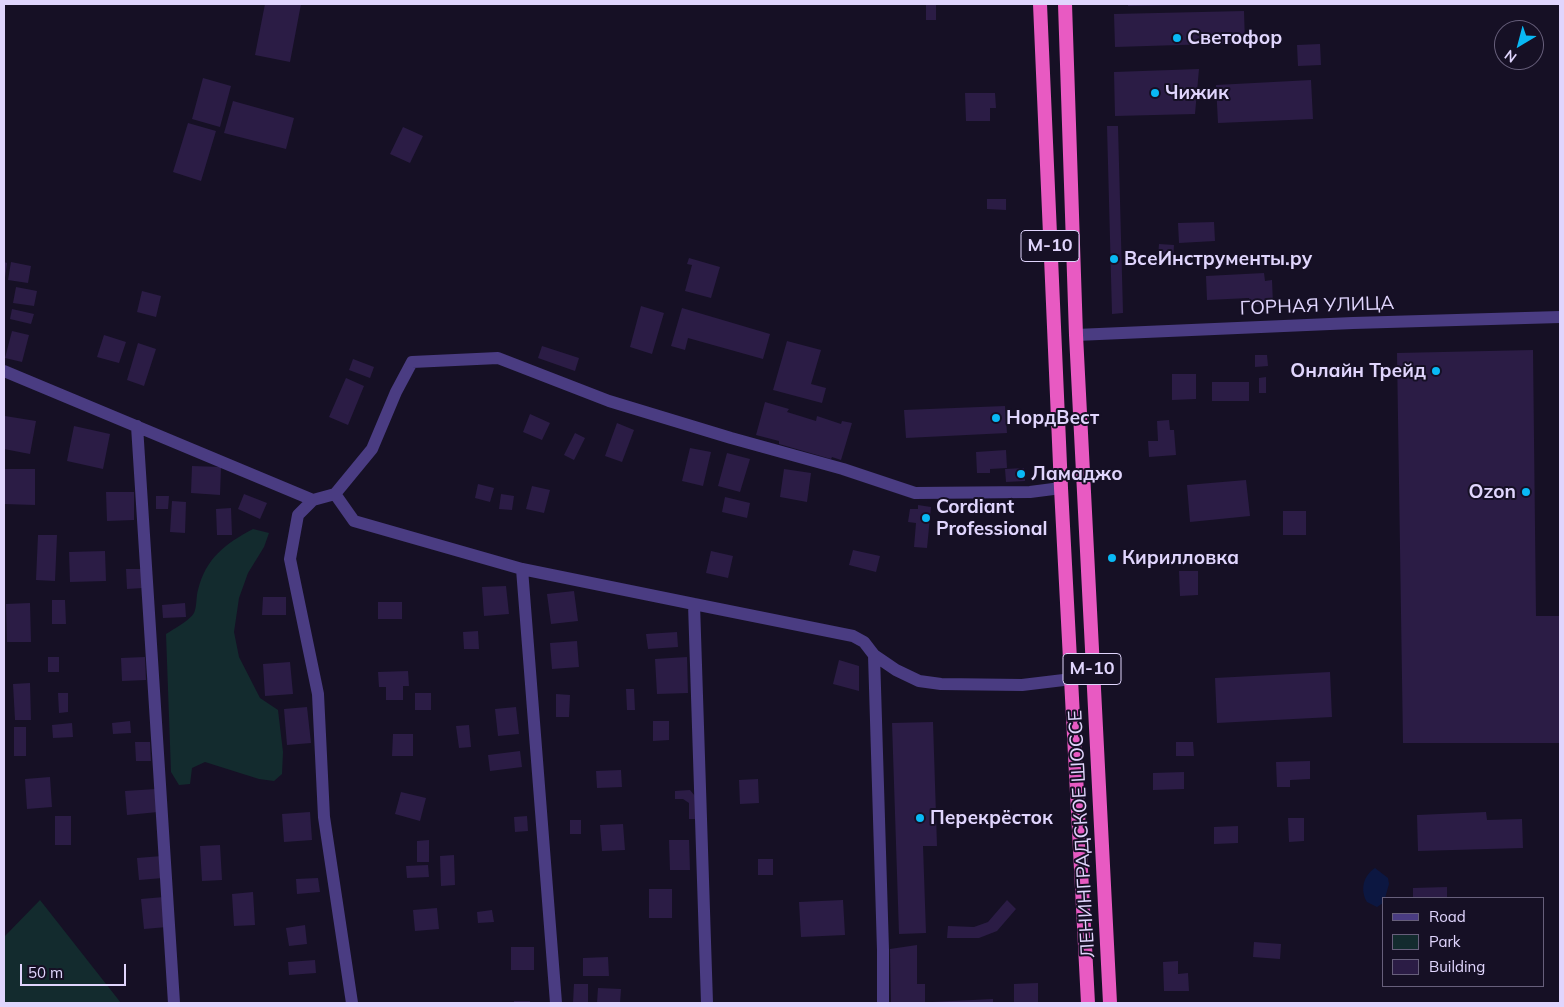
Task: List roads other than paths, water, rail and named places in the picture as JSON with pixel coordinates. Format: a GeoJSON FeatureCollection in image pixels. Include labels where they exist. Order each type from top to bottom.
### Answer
{"type":"FeatureCollection","features":[{"type":"Feature","properties":{"kind":"highway","name":"ЛЕНИНГРАДСКОЕ ШОССЕ"},"geometry":{"type":"LineString","coordinates":[[1040,4],[1061,488],[1088,1003]]}},
{"type":"Feature","properties":{"kind":"highway","name":"ЛЕНИНГРАДСКОЕ ШОССЕ"},"geometry":{"type":"LineString","coordinates":[[1066,4],[1076,335],[1110,1003]]}},
{"type":"Feature","properties":{"kind":"street","name":"ГОРНАЯ УЛИЦА"},"geometry":{"type":"LineString","coordinates":[[1076,335],[1353,323],[1560,317]]}},
{"type":"Feature","properties":{"kind":"street"},"geometry":{"type":"LineString","coordinates":[[352,1003],[324,817],[318,694],[290,560],[298,515],[313,500],[335,494],[372,449],[396,392],[412,362],[498,358],[609,401],[843,469],[915,493],[1030,492],[1061,488]]}},
{"type":"Feature","properties":{"kind":"street"},"geometry":{"type":"LineString","coordinates":[[4,370],[313,500]]}},
{"type":"Feature","properties":{"kind":"street"},"geometry":{"type":"LineString","coordinates":[[137,426],[174,1003]]}},
{"type":"Feature","properties":{"kind":"street"},"geometry":{"type":"LineString","coordinates":[[335,494],[354,521],[522,569],[853,636],[864,642],[874,655],[896,670],[919,682],[1022,685],[1072,679]]}},
{"type":"Feature","properties":{"kind":"street"},"geometry":{"type":"LineString","coordinates":[[522,569],[556,1003]]}},
{"type":"Feature","properties":{"kind":"street"},"geometry":{"type":"LineString","coordinates":[[694,604],[707,1003]]}},
{"type":"Feature","properties":{"kind":"street"},"geometry":{"type":"LineString","coordinates":[[874,655],[883,1003]]}},
{"type":"Feature","properties":{"kind":"water"},"geometry":{"type":"Polygon","coordinates":[[[1375,868],[1388,878],[1389,884],[1385,897],[1382,897],[1382,904],[1377,907],[1367,902],[1363,888],[1365,879],[1375,868]]]}},
{"type":"Feature","properties":{"kind":"place","name":"Светофор"},"geometry":{"type":"Point","coordinates":[1177,38]}},
{"type":"Feature","properties":{"kind":"place","name":"Чижик"},"geometry":{"type":"Point","coordinates":[1155,93]}},
{"type":"Feature","properties":{"kind":"place","name":"ВсеИнструменты.ру"},"geometry":{"type":"Point","coordinates":[1114,259]}},
{"type":"Feature","properties":{"kind":"place","name":"Онлайн Трейд"},"geometry":{"type":"Point","coordinates":[1436,371]}},
{"type":"Feature","properties":{"kind":"place","name":"НордВест"},"geometry":{"type":"Point","coordinates":[996,418]}},
{"type":"Feature","properties":{"kind":"place","name":"Ламаджо"},"geometry":{"type":"Point","coordinates":[1021,474]}},
{"type":"Feature","properties":{"kind":"place","name":"Ozon"},"geometry":{"type":"Point","coordinates":[1526,492]}},
{"type":"Feature","properties":{"kind":"place","name":"Cordiant Professional"},"geometry":{"type":"Point","coordinates":[926,518]}},
{"type":"Feature","properties":{"kind":"place","name":"Кирилловка"},"geometry":{"type":"Point","coordinates":[1112,558]}},
{"type":"Feature","properties":{"kind":"place","name":"Перекрёсток"},"geometry":{"type":"Point","coordinates":[920,818]}}]}
